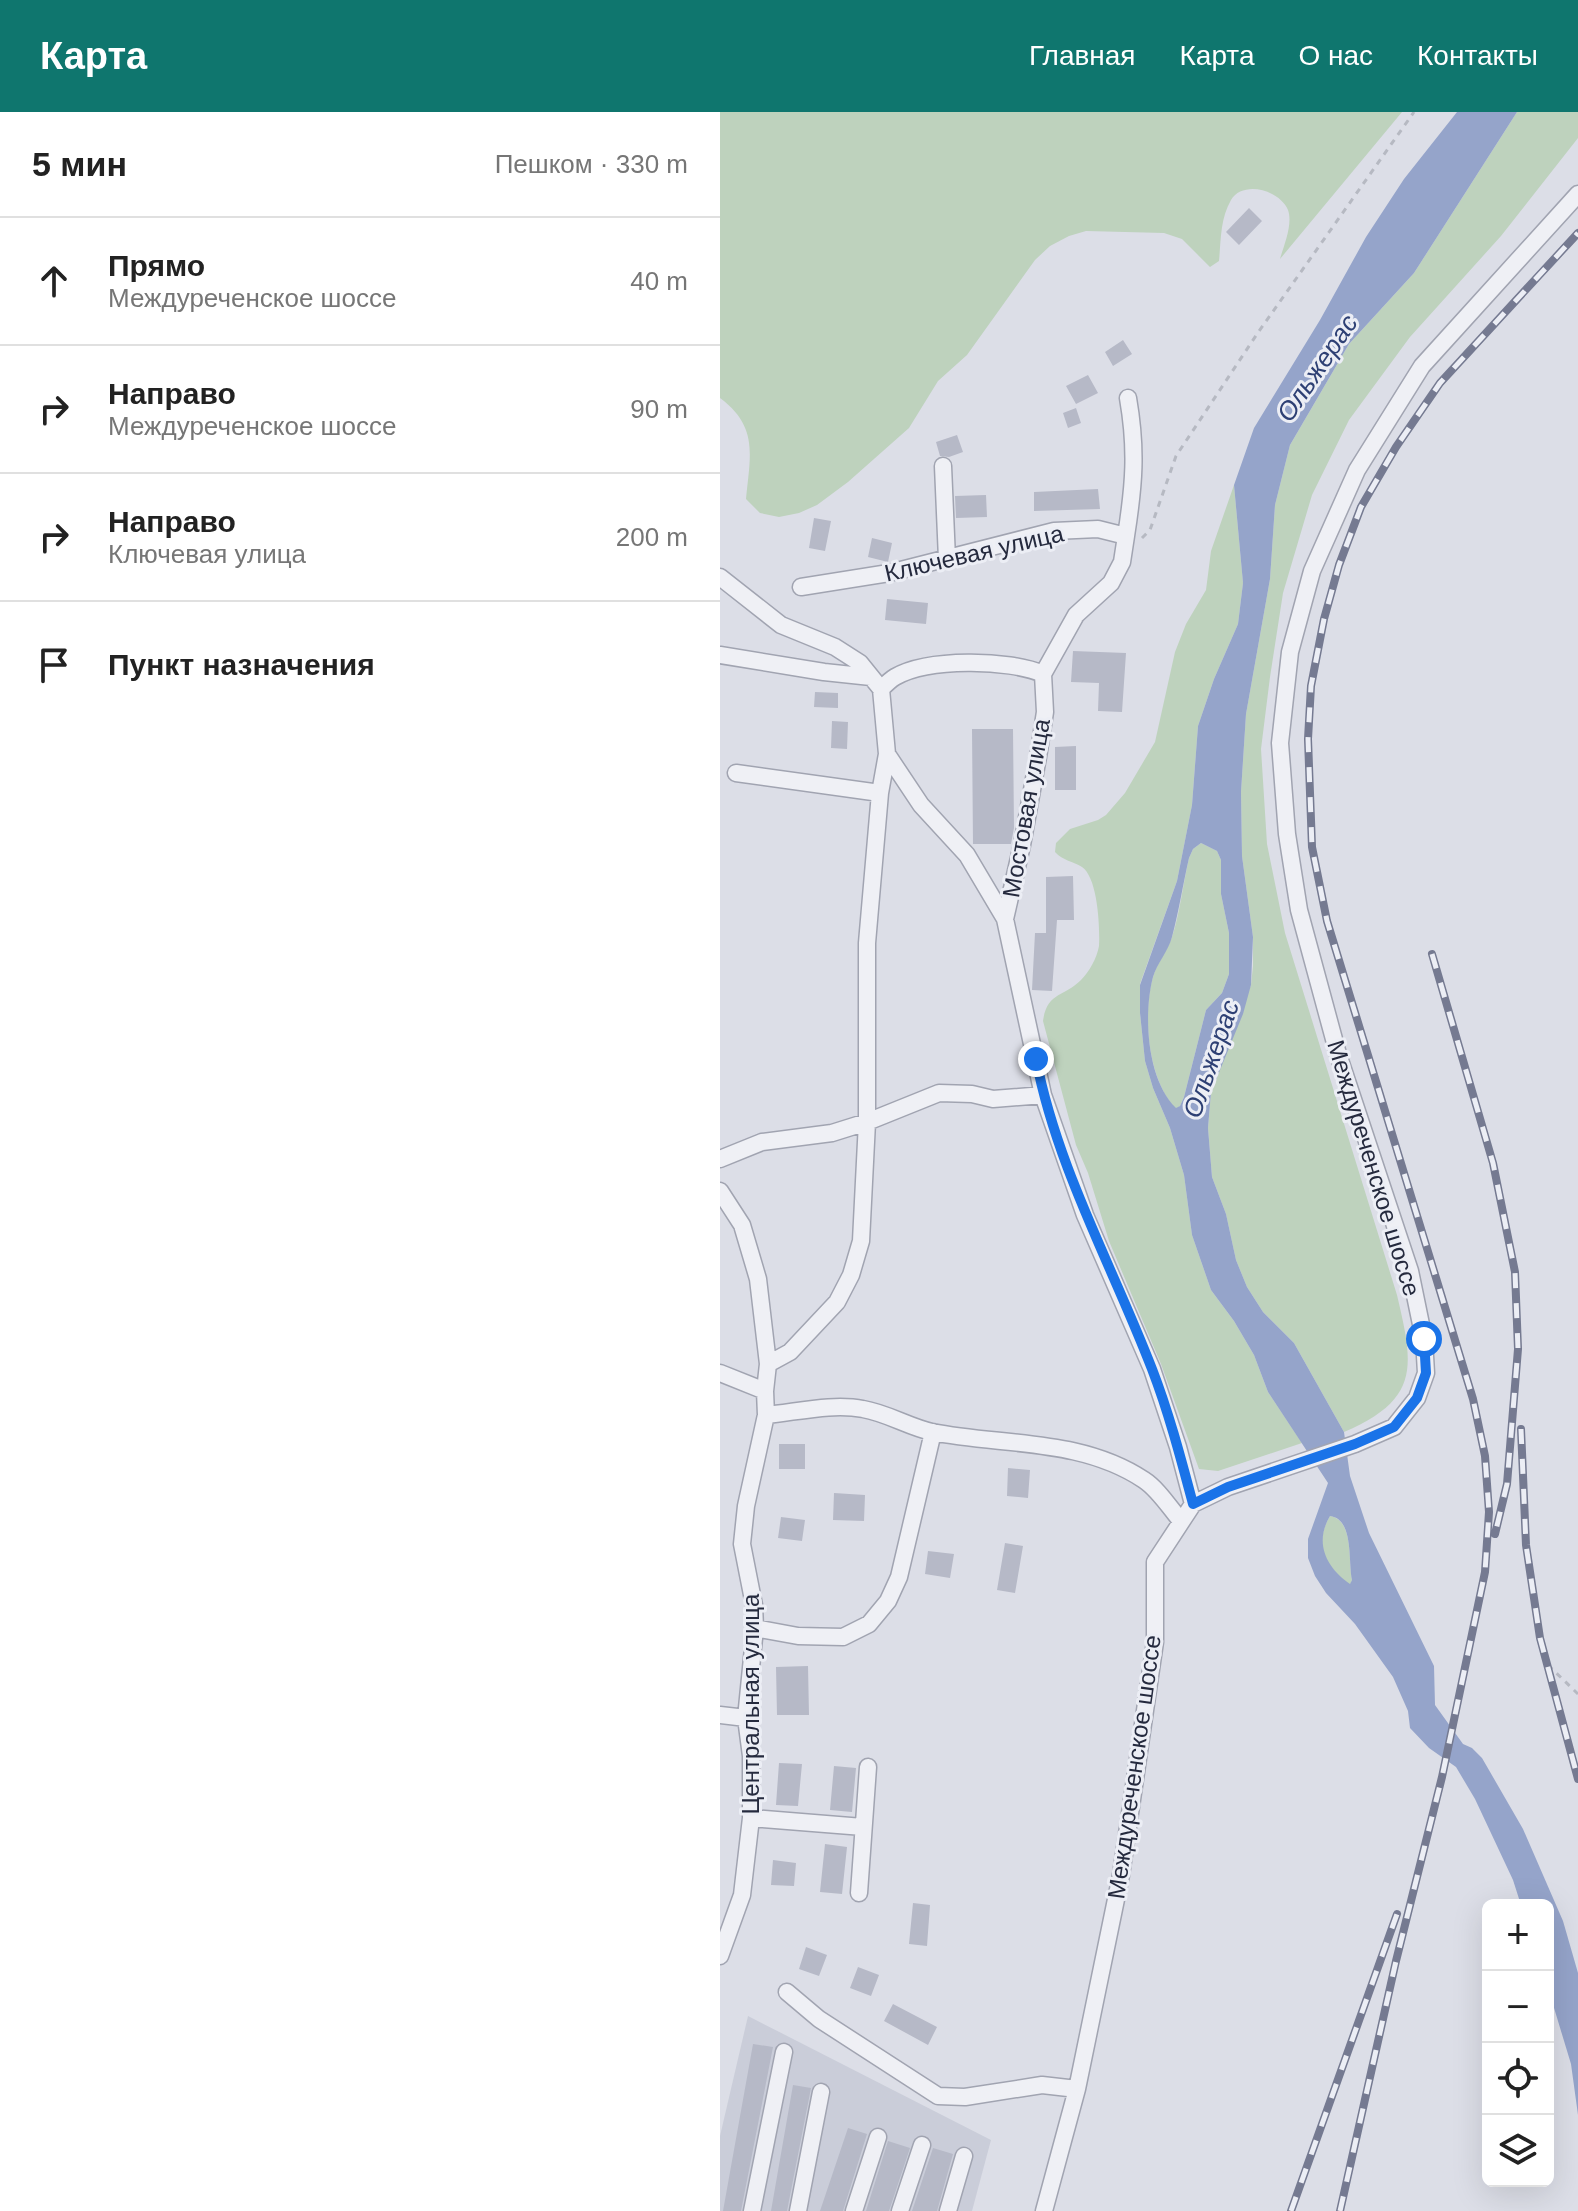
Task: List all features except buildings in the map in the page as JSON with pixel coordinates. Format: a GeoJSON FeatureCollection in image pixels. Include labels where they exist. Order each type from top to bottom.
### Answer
{"type":"FeatureCollection","features":[{"type":"Feature","properties":{"kind":"street","name":"Междуреченское шоссе"},"geometry":{"type":"LineString","coordinates":[[1044,2211],[1077,2089],[1126,1844],[1155,1642],[1155,1562],[1193,1504],[1228,1487],[1355,1444],[1394,1427],[1417,1398],[1426,1373],[1424,1339],[1410,1271],[1338,1054],[1299,910],[1287,834],[1280,743],[1290,652],[1312,571],[1365,457],[1422,366],[1578,194]]}},
{"type":"Feature","properties":{"kind":"street"},"geometry":{"type":"LineString","coordinates":[[720,655],[876,683],[923,668],[971,662],[1018,666],[1043,674],[1059,640],[1076,615],[1111,583],[1122,562],[1133,494],[1136,450],[1128,398]]}},
{"type":"Feature","properties":{"kind":"street"},"geometry":{"type":"LineString","coordinates":[[943,466],[947,559]]}},
{"type":"Feature","properties":{"kind":"street","name":"Ключевая улица"},"geometry":{"type":"LineString","coordinates":[[801,587],[889,573],[1054,531],[1098,529],[1126,536]]}},
{"type":"Feature","properties":{"kind":"street"},"geometry":{"type":"LineString","coordinates":[[720,577],[781,625],[835,647],[860,663],[876,683],[887,754],[880,793],[867,943],[867,1122],[861,1241],[851,1275],[837,1302],[790,1352],[768,1364]]}},
{"type":"Feature","properties":{"kind":"street","name":"Мостовая улица"},"geometry":{"type":"LineString","coordinates":[[1005,919],[1022,845],[1045,712],[1043,674]]}},
{"type":"Feature","properties":{"kind":"street"},"geometry":{"type":"LineString","coordinates":[[887,754],[921,805],[967,855],[1005,919],[1043,1095],[1085,1215],[1152,1369],[1193,1504]]}},
{"type":"Feature","properties":{"kind":"street"},"geometry":{"type":"LineString","coordinates":[[736,773],[880,793]]}},
{"type":"Feature","properties":{"kind":"street"},"geometry":{"type":"LineString","coordinates":[[720,1159],[762,1142],[832,1133],[939,1093],[972,1094],[993,1099],[1043,1095]]}},
{"type":"Feature","properties":{"kind":"street","name":"Центральная улица"},"geometry":{"type":"LineString","coordinates":[[720,1191],[742,1225],[758,1279],[768,1364],[766,1415],[746,1506],[742,1544],[754,1605],[755,1628],[746,1718],[751,1756],[751,1818],[742,1895],[727,1915],[720,1956]]}},
{"type":"Feature","properties":{"kind":"street"},"geometry":{"type":"LineString","coordinates":[[720,1373],[765,1391]]}},
{"type":"Feature","properties":{"kind":"street"},"geometry":{"type":"LineString","coordinates":[[766,1415],[832,1408],[864,1409],[933,1432],[1027,1442],[1081,1454],[1117,1466],[1146,1481],[1181,1521]]}},
{"type":"Feature","properties":{"kind":"street"},"geometry":{"type":"LineString","coordinates":[[755,1628],[798,1636],[843,1637],[869,1624],[888,1601],[899,1577],[933,1432]]}},
{"type":"Feature","properties":{"kind":"street"},"geometry":{"type":"LineString","coordinates":[[720,1715],[746,1718]]}},
{"type":"Feature","properties":{"kind":"street"},"geometry":{"type":"LineString","coordinates":[[859,1893],[868,1767]]}},
{"type":"Feature","properties":{"kind":"street"},"geometry":{"type":"LineString","coordinates":[[751,1818],[863,1827]]}},
{"type":"Feature","properties":{"kind":"street"},"geometry":{"type":"LineString","coordinates":[[787,1992],[819,2019],[938,2096],[965,2097],[1042,2085],[1077,2089]]}},
{"type":"Feature","properties":{"kind":"street"},"geometry":{"type":"LineString","coordinates":[[752,2211],[784,2052]]}},
{"type":"Feature","properties":{"kind":"street"},"geometry":{"type":"LineString","coordinates":[[798,2211],[821,2092]]}},
{"type":"Feature","properties":{"kind":"street"},"geometry":{"type":"LineString","coordinates":[[854,2211],[878,2137]]}},
{"type":"Feature","properties":{"kind":"street"},"geometry":{"type":"LineString","coordinates":[[900,2211],[922,2145]]}},
{"type":"Feature","properties":{"kind":"street"},"geometry":{"type":"LineString","coordinates":[[948,2211],[964,2156]]}},
{"type":"Feature","properties":{"kind":"path"},"geometry":{"type":"LineString","coordinates":[[1126,536],[1140,540],[1150,530],[1176,456],[1257,334],[1414,112]]}},
{"type":"Feature","properties":{"kind":"path"},"geometry":{"type":"LineString","coordinates":[[1548,1665],[1578,1694]]}},
{"type":"Feature","properties":{"kind":"shaded area"},"geometry":{"type":"Polygon","coordinates":[[[748,2016],[991,2140],[972,2211],[720,2211],[720,2136],[748,2016]]]}},
{"type":"Feature","properties":{"kind":"green space"},"geometry":{"type":"Polygon","coordinates":[[[720,112],[1402,112],[1280,259],[1289,228],[1288,210],[1277,197],[1252,189],[1237,194],[1227,207],[1219,261],[1210,267],[1182,239],[1164,233],[1086,231],[1050,246],[1035,260],[967,355],[938,381],[909,428],[817,505],[779,517],[760,513],[746,499],[750,456],[746,431],[741,420],[720,398],[720,112]]]}},
{"type":"Feature","properties":{"kind":"green space"},"geometry":{"type":"Polygon","coordinates":[[[1517,112],[1578,112],[1578,138],[1501,236],[1410,337],[1349,420],[1312,495],[1283,593],[1270,677],[1261,749],[1267,844],[1285,933],[1397,1295],[1407,1342],[1408,1361],[1399,1393],[1369,1420],[1344,1432],[1294,1343],[1263,1312],[1247,1287],[1212,1177],[1208,1128],[1211,1092],[1251,985],[1253,966],[1253,937],[1242,856],[1241,792],[1246,714],[1270,579],[1275,505],[1290,445],[1349,344],[1414,273],[1517,112]]]}},
{"type":"Feature","properties":{"kind":"green space"},"geometry":{"type":"Polygon","coordinates":[[[1234,485],[1243,583],[1238,624],[1198,726],[1192,805],[1177,881],[1140,984],[1145,1061],[1184,1175],[1192,1235],[1211,1290],[1234,1321],[1254,1355],[1268,1392],[1302,1443],[1218,1471],[1199,1469],[1161,1364],[1109,1241],[1076,1145],[1043,1021],[1052,1000],[1087,973],[1099,946],[1092,881],[1082,867],[1055,852],[1056,843],[1070,829],[1106,815],[1125,793],[1155,742],[1175,652],[1186,624],[1206,590],[1211,551],[1234,485]]]}},
{"type":"Feature","properties":{"kind":"green space"},"geometry":{"type":"Polygon","coordinates":[[[1201,843],[1217,851],[1221,860],[1221,894],[1229,933],[1229,974],[1222,993],[1206,1010],[1184,1097],[1176,1109],[1159,1081],[1154,1065],[1148,1010],[1153,977],[1175,927],[1189,858],[1193,849],[1201,843]]]}},
{"type":"Feature","properties":{"kind":"green space"},"geometry":{"type":"Polygon","coordinates":[[[1330,1516],[1338,1519],[1346,1533],[1350,1585],[1334,1570],[1324,1554],[1322,1536],[1330,1516]]]}},
{"type":"Feature","properties":{"kind":"water","name":"Ольжерас"},"geometry":{"type":"Polygon","coordinates":[[[1457,112],[1517,112],[1414,273],[1349,344],[1290,445],[1275,505],[1270,579],[1246,714],[1241,792],[1242,856],[1253,937],[1251,985],[1243,1014],[1211,1092],[1208,1128],[1212,1177],[1247,1287],[1263,1312],[1294,1343],[1344,1432],[1350,1476],[1369,1533],[1434,1666],[1435,1705],[1463,1744],[1482,1758],[1523,1829],[1553,1899],[1519,1899],[1475,1799],[1456,1767],[1429,1748],[1410,1728],[1408,1711],[1393,1677],[1315,1576],[1308,1558],[1308,1539],[1328,1483],[1268,1392],[1254,1355],[1211,1290],[1192,1235],[1184,1175],[1145,1061],[1140,985],[1177,881],[1192,805],[1198,726],[1238,624],[1243,583],[1234,485],[1254,428],[1366,237],[1404,179],[1457,112]],[[1201,843],[1193,849],[1172,937],[1153,977],[1150,992],[1148,1028],[1153,1064],[1166,1096],[1176,1108],[1184,1097],[1206,1010],[1222,993],[1229,974],[1229,933],[1221,894],[1221,860],[1217,851],[1201,843]],[[1330,1516],[1325,1526],[1323,1545],[1334,1570],[1350,1584],[1348,1542],[1338,1519],[1330,1516]]]}},
{"type":"Feature","properties":{"kind":"water"},"geometry":{"type":"Polygon","coordinates":[[[1554,1900],[1578,1973],[1578,2115],[1571,2064],[1554,2008],[1554,1900]]]}},
{"type":"Feature","properties":{"kind":"railway"},"geometry":{"type":"LineString","coordinates":[[1340,2211],[1396,1961],[1442,1777],[1485,1572],[1489,1512],[1485,1456],[1473,1399],[1327,921],[1312,847],[1308,739],[1311,686],[1324,619],[1339,565],[1361,507],[1396,447],[1440,383],[1578,233]]}},
{"type":"Feature","properties":{"kind":"railway"},"geometry":{"type":"LineString","coordinates":[[1432,954],[1493,1163],[1515,1272],[1518,1349],[1507,1484],[1495,1534]]}},
{"type":"Feature","properties":{"kind":"railway"},"geometry":{"type":"LineString","coordinates":[[1521,1429],[1526,1545],[1540,1638],[1578,1779]]}},
{"type":"Feature","properties":{"kind":"railway"},"geometry":{"type":"LineString","coordinates":[[1291,2211],[1397,1914]]}},
{"type":"Feature","properties":{"kind":"route"},"geometry":{"type":"LineString","coordinates":[[1036,1059],[1043,1095],[1065,1162],[1152,1369],[1193,1504],[1228,1487],[1355,1444],[1394,1427],[1417,1398],[1426,1373],[1424,1339]]}}]}
